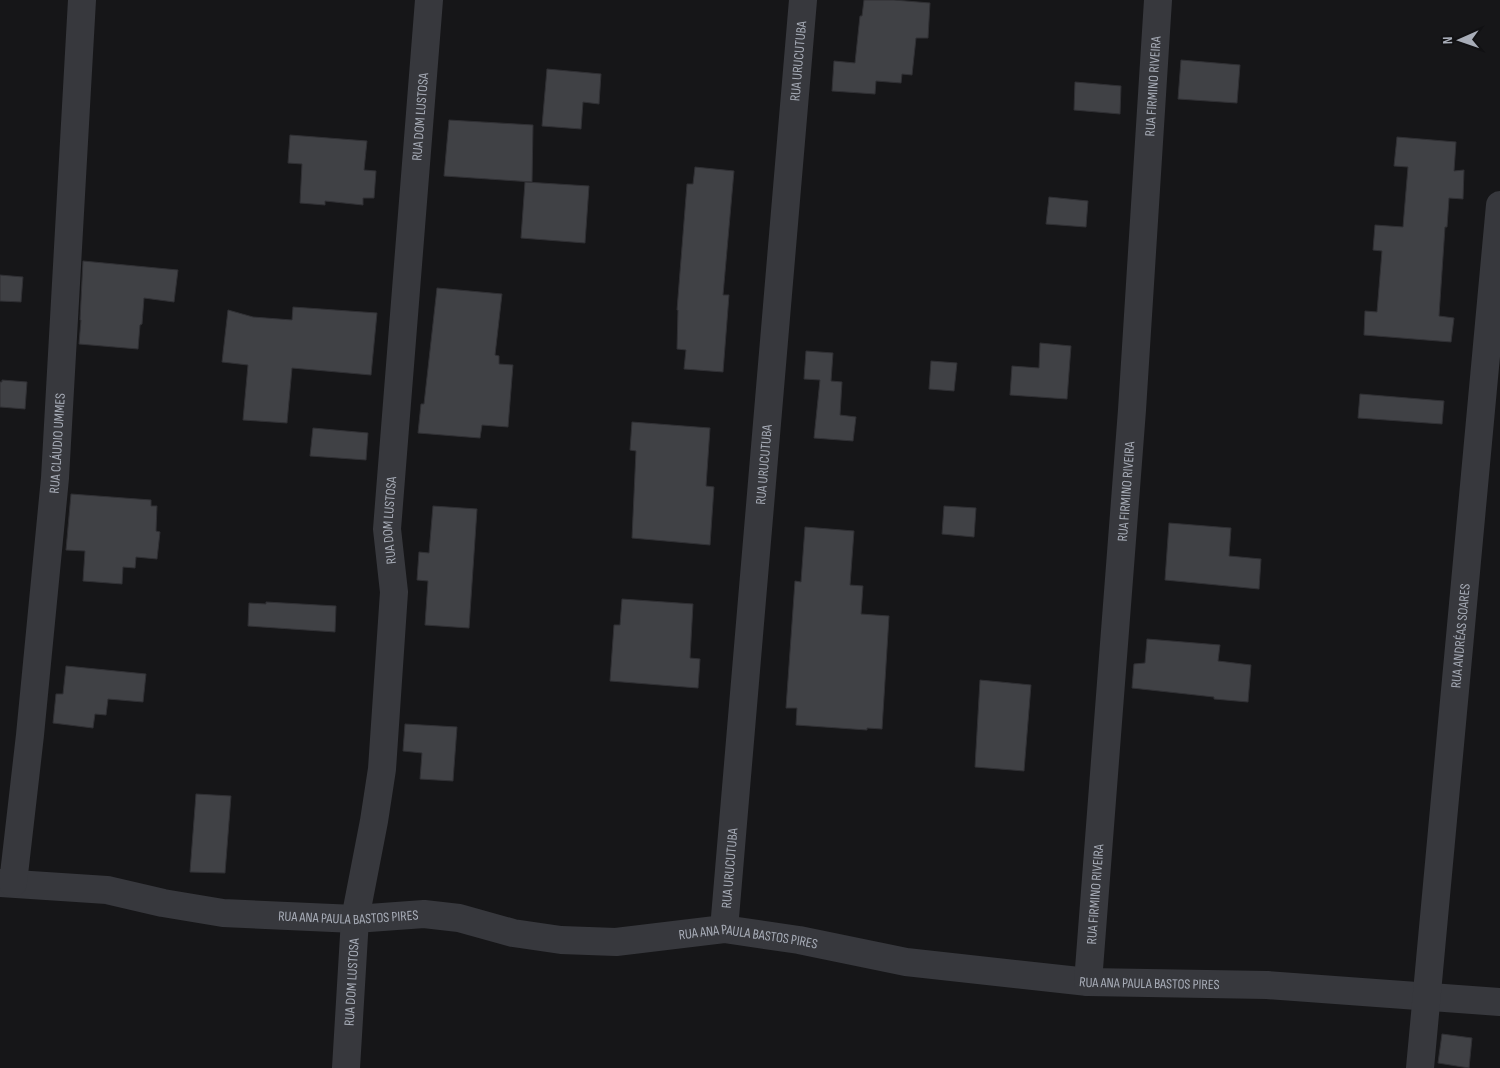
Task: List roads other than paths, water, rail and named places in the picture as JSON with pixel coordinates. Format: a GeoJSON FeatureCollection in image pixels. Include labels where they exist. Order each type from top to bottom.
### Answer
{"type":"FeatureCollection","features":[{"type":"Feature","properties":{"kind":"street","name":"RUA CLÁUDIO UMMES"},"geometry":{"type":"LineString","coordinates":[[7,883],[30,735],[55,478],[82,0]]}},
{"type":"Feature","properties":{"kind":"street","name":"RUA DOM LUSTOSA"},"geometry":{"type":"LineString","coordinates":[[346,1068],[355,919],[382,769],[394,592],[386,529],[429,0]]}},
{"type":"Feature","properties":{"kind":"street","name":"RUA URUCUTUBA"},"geometry":{"type":"LineString","coordinates":[[724,928],[803,0]]}},
{"type":"Feature","properties":{"kind":"street","name":"RUA FIRMINO RIVEIRA"},"geometry":{"type":"LineString","coordinates":[[1088,982],[1132,410],[1158,0]]}},
{"type":"Feature","properties":{"kind":"street","name":"RUA ANDRÉAS SOARES"},"geometry":{"type":"LineString","coordinates":[[1420,1068],[1492,387],[1500,205]]}},
{"type":"Feature","properties":{"kind":"street","name":"RUA ANA PAULA BASTOS PIRES"},"geometry":{"type":"LineString","coordinates":[[7,883],[107,890],[223,914],[355,919],[424,914],[459,918],[513,933],[561,940],[616,942],[724,928],[799,940],[906,962],[1088,982],[1267,985],[1500,1002]]}}]}
